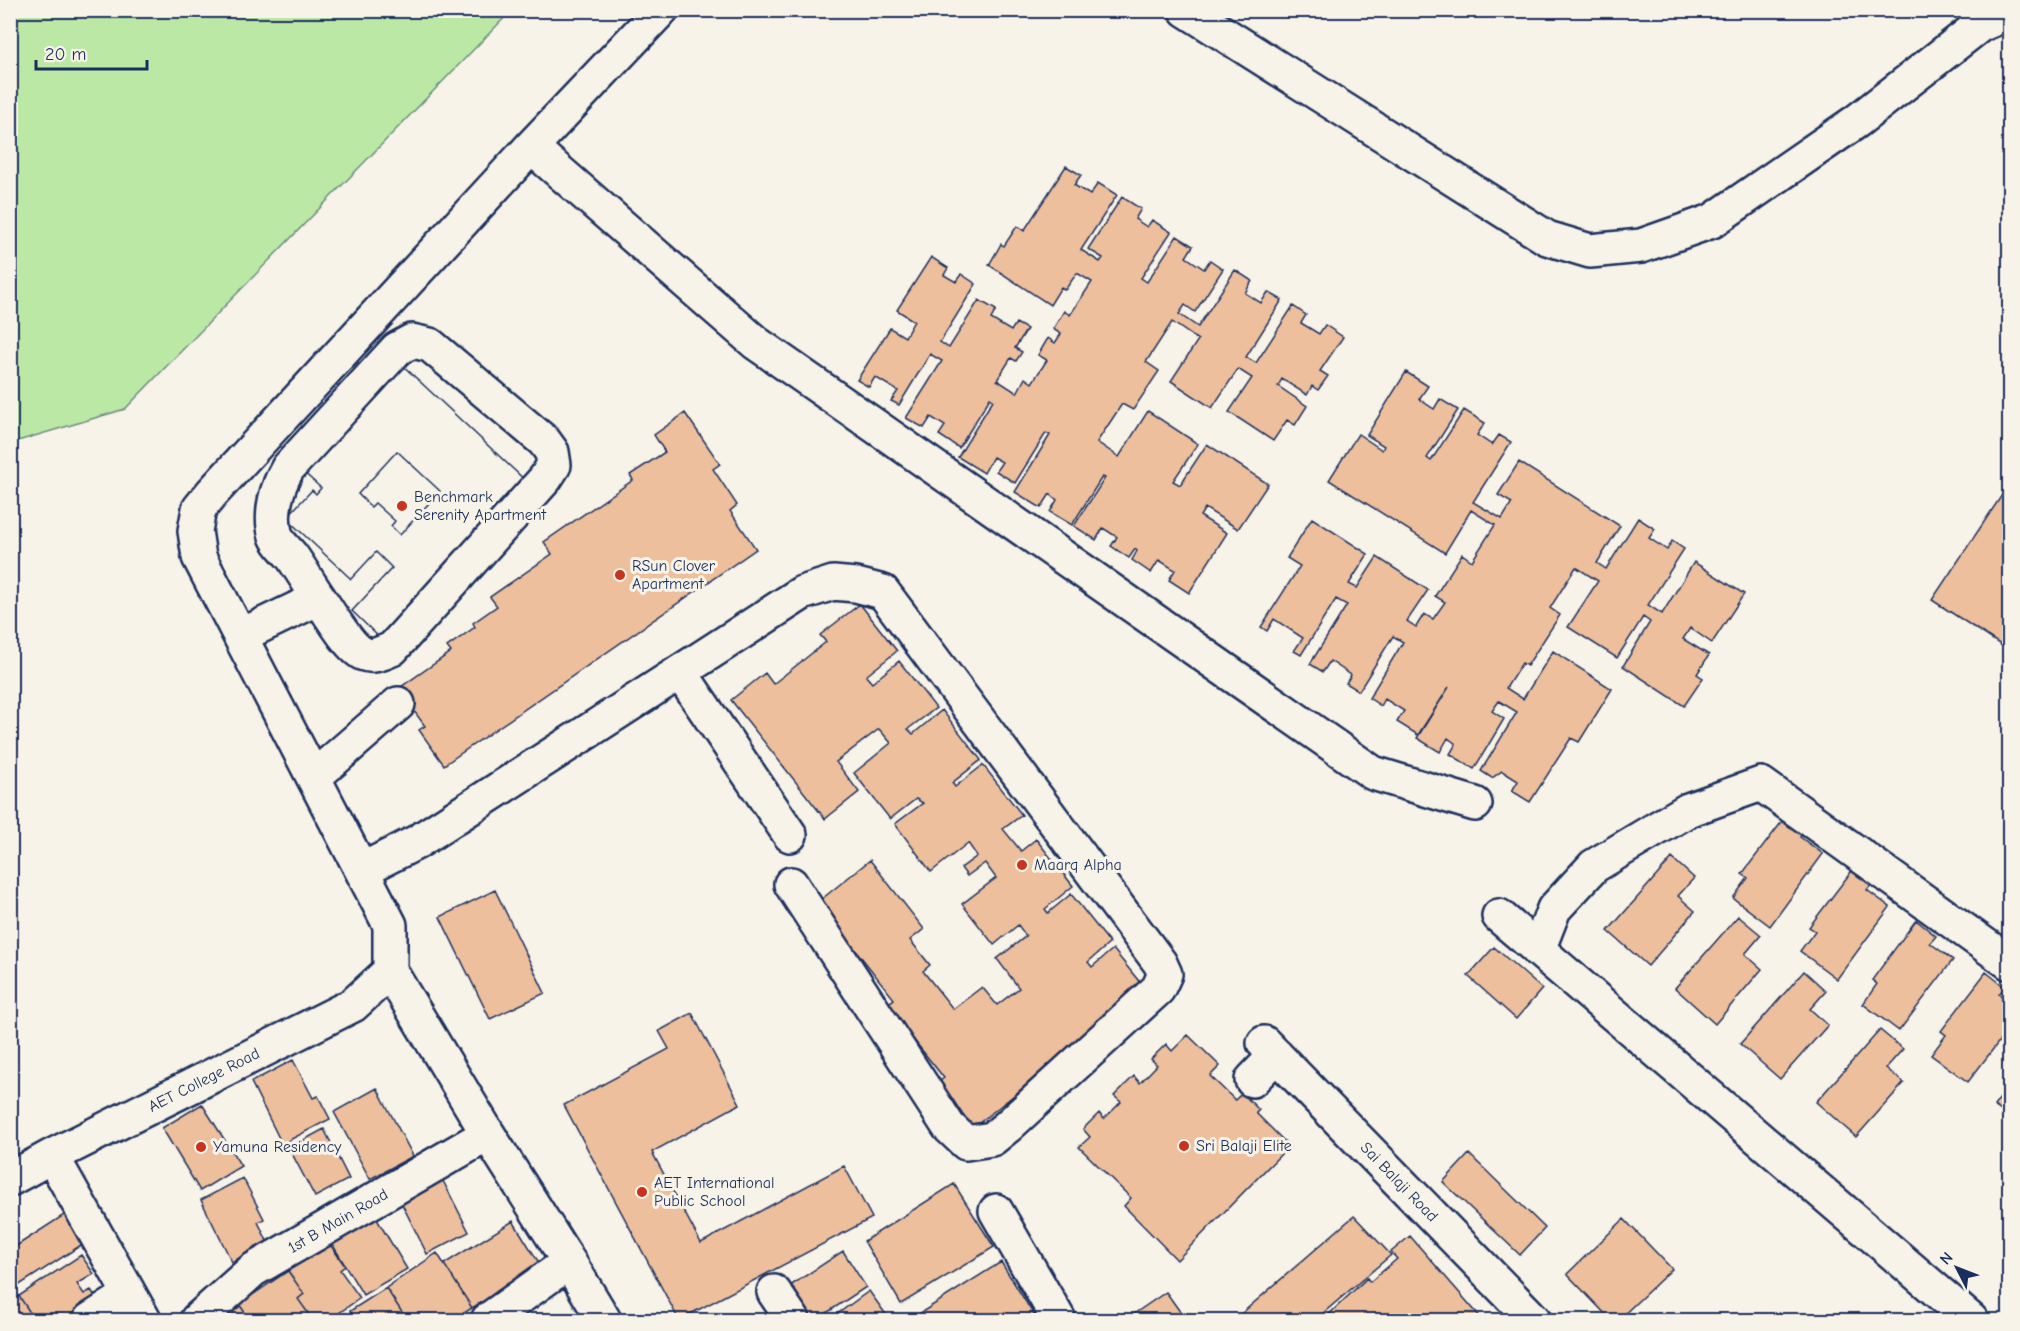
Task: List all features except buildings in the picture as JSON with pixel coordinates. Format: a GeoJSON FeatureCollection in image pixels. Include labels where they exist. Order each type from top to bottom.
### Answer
{"type":"FeatureCollection","features":[{"type":"Feature","properties":{"kind":"street"},"geometry":{"type":"LineString","coordinates":[[604,1320],[390,971],[390,925],[198,557],[195,531],[200,509],[212,493],[531,147],[661,10]]}},
{"type":"Feature","properties":{"kind":"street"},"geometry":{"type":"LineString","coordinates":[[1186,10],[1547,238],[1590,251],[1641,246],[1712,220],[1857,121],[1980,25],[2010,12]]}},
{"type":"Feature","properties":{"kind":"street"},"geometry":{"type":"LineString","coordinates":[[531,147],[756,343],[824,391],[1373,773],[1475,804]]}},
{"type":"Feature","properties":{"kind":"street"},"geometry":{"type":"LineString","coordinates":[[412,341],[430,345],[543,441],[552,452],[554,465],[545,479],[392,649],[377,655],[364,654],[348,641],[319,598],[294,559],[276,537],[273,516],[278,484],[288,468],[397,349],[412,341]]}},
{"type":"Feature","properties":{"kind":"street"},"geometry":{"type":"LineString","coordinates":[[362,870],[417,842],[802,593],[833,583],[856,585],[883,592],[1160,963],[1165,974],[1158,989],[1008,1126],[992,1138],[966,1143],[950,1127],[790,884]]}},
{"type":"Feature","properties":{"kind":"street"},"geometry":{"type":"LineString","coordinates":[[240,636],[319,598]]}},
{"type":"Feature","properties":{"kind":"street"},"geometry":{"type":"LineString","coordinates":[[680,672],[790,835]]}},
{"type":"Feature","properties":{"kind":"street"},"geometry":{"type":"LineString","coordinates":[[314,777],[398,704]]}},
{"type":"Feature","properties":{"kind":"street"},"geometry":{"type":"LineString","coordinates":[[1538,950],[1554,909],[1594,866],[1688,810],[1761,784],[2010,963]]}},
{"type":"Feature","properties":{"kind":"street"},"geometry":{"type":"LineString","coordinates":[[1499,916],[1971,1320]]}},
{"type":"Feature","properties":{"kind":"street","name":"AET College Road"},"geometry":{"type":"LineString","coordinates":[[10,1179],[52,1155],[353,1005],[390,971]]}},
{"type":"Feature","properties":{"kind":"street","name":"Sai Balaji Road"},"geometry":{"type":"LineString","coordinates":[[1252,1080],[1270,1049],[1534,1320]]}},
{"type":"Feature","properties":{"kind":"street","name":"1st B Main Road"},"geometry":{"type":"LineString","coordinates":[[197,1320],[253,1270],[488,1134]]}},
{"type":"Feature","properties":{"kind":"street"},"geometry":{"type":"LineString","coordinates":[[52,1155],[137,1308],[90,1320]]}},
{"type":"Feature","properties":{"kind":"street"},"geometry":{"type":"LineString","coordinates":[[996,1211],[1059,1320]]}},
{"type":"Feature","properties":{"kind":"street"},"geometry":{"type":"LineString","coordinates":[[488,1320],[569,1262]]}},
{"type":"Feature","properties":{"kind":"street"},"geometry":{"type":"LineString","coordinates":[[774,1292],[793,1320]]}},
{"type":"Feature","properties":{"kind":"green space"},"geometry":{"type":"Polygon","coordinates":[[[11,10],[511,11],[125,409],[11,443],[11,10]]]}},
{"type":"Feature","properties":{"kind":"place","name":"Benchmark Serenity Apartment"},"geometry":{"type":"Point","coordinates":[402,506]}},
{"type":"Feature","properties":{"kind":"place","name":"RSun Clover Apartment"},"geometry":{"type":"Point","coordinates":[620,575]}},
{"type":"Feature","properties":{"kind":"place","name":"Maarq Alpha"},"geometry":{"type":"Point","coordinates":[1022,865]}},
{"type":"Feature","properties":{"kind":"place","name":"Sri Balaji Elite"},"geometry":{"type":"Point","coordinates":[1184,1146]}},
{"type":"Feature","properties":{"kind":"place","name":"Yamuna Residency"},"geometry":{"type":"Point","coordinates":[201,1147]}},
{"type":"Feature","properties":{"kind":"place","name":"AET International Public School"},"geometry":{"type":"Point","coordinates":[642,1192]}}]}
